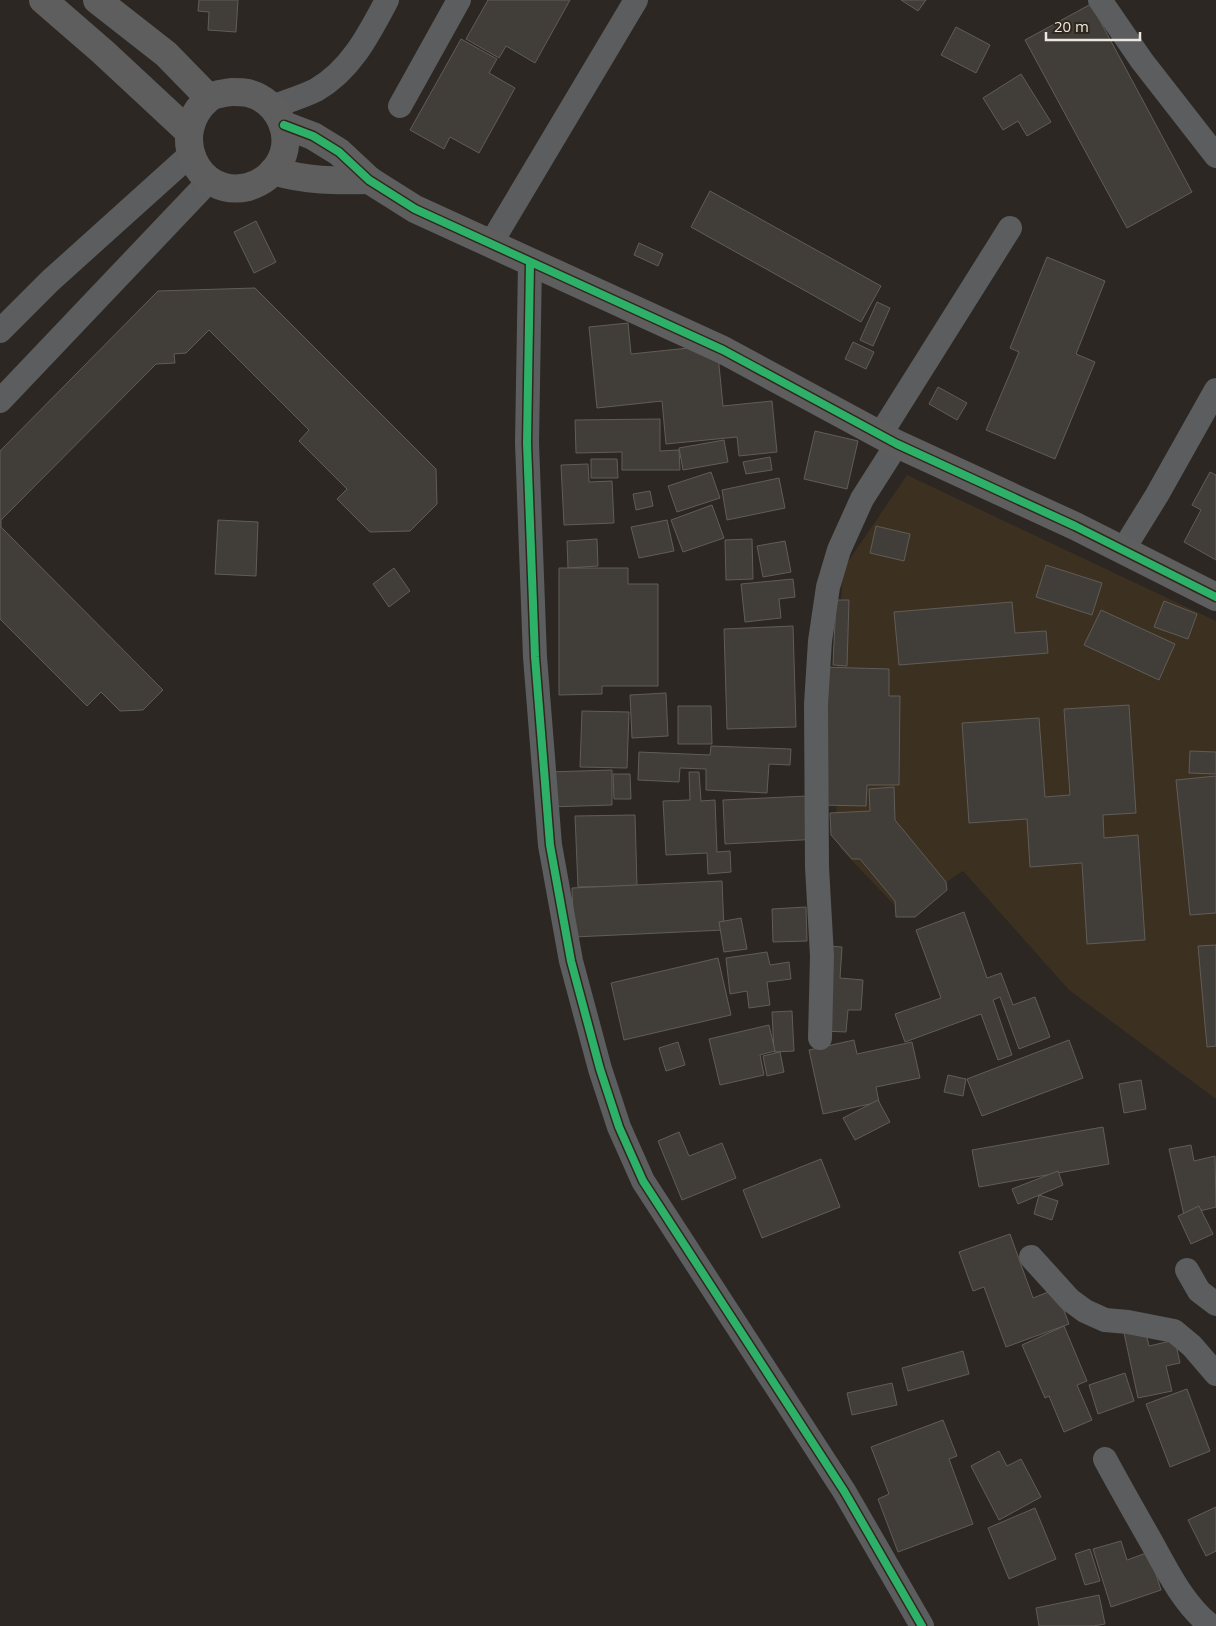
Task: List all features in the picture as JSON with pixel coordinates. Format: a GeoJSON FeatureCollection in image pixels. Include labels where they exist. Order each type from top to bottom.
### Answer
{"type":"FeatureCollection","features":[{"type":"Feature","properties":{"kind":"street"},"geometry":{"type":"LineString","coordinates":[[43,0],[103,52],[190,143]]}},
{"type":"Feature","properties":{"kind":"street"},"geometry":{"type":"LineString","coordinates":[[97,0],[166,54],[209,98]]}},
{"type":"Feature","properties":{"kind":"street"},"geometry":{"type":"LineString","coordinates":[[278,116],[330,80],[347,64],[364,43],[387,0]]}},
{"type":"Feature","properties":{"kind":"street"},"geometry":{"type":"LineString","coordinates":[[400,106],[459,0]]}},
{"type":"Feature","properties":{"kind":"street"},"geometry":{"type":"LineString","coordinates":[[490,245],[636,0]]}},
{"type":"Feature","properties":{"kind":"street"},"geometry":{"type":"LineString","coordinates":[[1100,0],[1142,60],[1216,156]]}},
{"type":"Feature","properties":{"kind":"street"},"geometry":{"type":"LineString","coordinates":[[278,116],[286,137],[285,148],[274,171],[256,185],[240,188],[224,187],[201,173],[195,164],[190,143],[195,116],[209,98],[233,92],[248,92],[261,98],[278,116],[339,152],[369,180],[415,209],[490,245],[723,350],[888,440],[1075,526],[1216,598]]}},
{"type":"Feature","properties":{"kind":"street"},"geometry":{"type":"LineString","coordinates":[[0,331],[190,143]]}},
{"type":"Feature","properties":{"kind":"street"},"geometry":{"type":"LineString","coordinates":[[274,171],[294,178],[309,180],[369,180]]}},
{"type":"Feature","properties":{"kind":"street"},"geometry":{"type":"LineString","coordinates":[[0,402],[210,180]]}},
{"type":"Feature","properties":{"kind":"street"},"geometry":{"type":"LineString","coordinates":[[820,1038],[822,956],[817,867],[816,704],[820,641],[828,587],[838,550],[888,440],[1010,228]]}},
{"type":"Feature","properties":{"kind":"street"},"geometry":{"type":"LineString","coordinates":[[530,262],[527,443],[536,657],[550,845],[571,961],[600,1069],[618,1126],[643,1181],[844,1491],[922,1626]]}},
{"type":"Feature","properties":{"kind":"street"},"geometry":{"type":"LineString","coordinates":[[1123,550],[1212,406]]}},
{"type":"Feature","properties":{"kind":"street"},"geometry":{"type":"LineString","coordinates":[[1031,1257],[1070,1300],[1085,1311],[1105,1320],[1128,1322],[1174,1332],[1192,1346],[1216,1374]]}},
{"type":"Feature","properties":{"kind":"street"},"geometry":{"type":"LineString","coordinates":[[1187,1270],[1199,1291],[1216,1304]]}},
{"type":"Feature","properties":{"kind":"street"},"geometry":{"type":"LineString","coordinates":[[1105,1459],[1162,1562],[1188,1603],[1211,1626]]}},
{"type":"Feature","properties":{"kind":"shaded area"},"geometry":{"type":"Polygon","coordinates":[[[907,475],[1216,621],[1216,1099],[1069,990],[963,871],[901,912],[840,848],[832,758],[843,569],[907,475]]]}},
{"type":"Feature","properties":{"kind":"building"},"geometry":{"type":"Polygon","coordinates":[[[199,0],[238,0],[236,32],[208,30],[209,12],[198,11],[199,0]]]}},
{"type":"Feature","properties":{"kind":"building"},"geometry":{"type":"Polygon","coordinates":[[[488,0],[570,0],[535,63],[506,46],[499,58],[466,39],[488,0]]]}},
{"type":"Feature","properties":{"kind":"building"},"geometry":{"type":"Polygon","coordinates":[[[901,0],[926,0],[918,11],[901,0]]]}},
{"type":"Feature","properties":{"kind":"building"},"geometry":{"type":"Polygon","coordinates":[[[1091,4],[1192,192],[1127,228],[1025,40],[1091,4]]]}},
{"type":"Feature","properties":{"kind":"building"},"geometry":{"type":"Polygon","coordinates":[[[956,27],[990,45],[976,73],[941,55],[956,27]]]}},
{"type":"Feature","properties":{"kind":"building"},"geometry":{"type":"Polygon","coordinates":[[[461,39],[497,59],[489,73],[515,88],[479,153],[450,137],[444,149],[410,130],[461,39]]]}},
{"type":"Feature","properties":{"kind":"building"},"geometry":{"type":"Polygon","coordinates":[[[1021,74],[1051,122],[1027,136],[1018,121],[1003,130],[983,98],[1021,74]]]}},
{"type":"Feature","properties":{"kind":"building"},"geometry":{"type":"Polygon","coordinates":[[[710,191],[881,286],[861,322],[691,227],[710,191]]]}},
{"type":"Feature","properties":{"kind":"building"},"geometry":{"type":"Polygon","coordinates":[[[256,221],[276,262],[254,273],[234,232],[256,221]]]}},
{"type":"Feature","properties":{"kind":"building"},"geometry":{"type":"Polygon","coordinates":[[[639,243],[663,254],[658,266],[634,255],[639,243]]]}},
{"type":"Feature","properties":{"kind":"building"},"geometry":{"type":"Polygon","coordinates":[[[1047,257],[1105,281],[1076,354],[1095,362],[1055,459],[986,430],[1019,352],[1010,348],[1047,257]]]}},
{"type":"Feature","properties":{"kind":"building"},"geometry":{"type":"Polygon","coordinates":[[[255,288],[436,469],[437,504],[410,531],[370,532],[337,499],[347,489],[299,441],[309,430],[209,330],[186,353],[174,354],[175,363],[156,364],[1,520],[1,527],[163,690],[143,710],[120,711],[101,692],[87,706],[0,619],[0,451],[158,291],[255,288]]]}},
{"type":"Feature","properties":{"kind":"building"},"geometry":{"type":"Polygon","coordinates":[[[877,302],[890,308],[873,346],[860,340],[877,302]]]}},
{"type":"Feature","properties":{"kind":"building"},"geometry":{"type":"Polygon","coordinates":[[[628,323],[631,354],[717,345],[723,406],[772,401],[777,452],[739,456],[737,437],[666,444],[662,401],[597,408],[589,327],[628,323]]]}},
{"type":"Feature","properties":{"kind":"building"},"geometry":{"type":"Polygon","coordinates":[[[853,342],[874,352],[866,369],[845,359],[853,342]]]}},
{"type":"Feature","properties":{"kind":"building"},"geometry":{"type":"Polygon","coordinates":[[[938,387],[967,403],[957,420],[929,404],[938,387]]]}},
{"type":"Feature","properties":{"kind":"building"},"geometry":{"type":"Polygon","coordinates":[[[660,419],[660,451],[679,450],[680,470],[622,470],[622,452],[576,453],[575,420],[660,419]]]}},
{"type":"Feature","properties":{"kind":"building"},"geometry":{"type":"Polygon","coordinates":[[[815,431],[858,441],[847,489],[804,479],[815,431]]]}},
{"type":"Feature","properties":{"kind":"building"},"geometry":{"type":"Polygon","coordinates":[[[724,440],[728,462],[683,470],[679,448],[724,440]]]}},
{"type":"Feature","properties":{"kind":"building"},"geometry":{"type":"Polygon","coordinates":[[[770,457],[772,470],[746,474],[743,462],[770,457]]]}},
{"type":"Feature","properties":{"kind":"building"},"geometry":{"type":"Polygon","coordinates":[[[591,459],[617,459],[618,478],[591,478],[591,459]]]}},
{"type":"Feature","properties":{"kind":"building"},"geometry":{"type":"Polygon","coordinates":[[[588,464],[589,482],[612,481],[614,523],[564,525],[561,465],[588,464]]]}},
{"type":"Feature","properties":{"kind":"building"},"geometry":{"type":"Polygon","coordinates":[[[711,472],[720,498],[677,512],[668,486],[711,472]]]}},
{"type":"Feature","properties":{"kind":"building"},"geometry":{"type":"Polygon","coordinates":[[[1210,472],[1216,475],[1216,560],[1184,542],[1201,510],[1192,505],[1210,472]]]}},
{"type":"Feature","properties":{"kind":"building"},"geometry":{"type":"Polygon","coordinates":[[[779,478],[785,508],[727,520],[722,490],[779,478]]]}},
{"type":"Feature","properties":{"kind":"building"},"geometry":{"type":"Polygon","coordinates":[[[650,491],[653,506],[636,510],[633,494],[650,491]]]}},
{"type":"Feature","properties":{"kind":"building"},"geometry":{"type":"Polygon","coordinates":[[[712,505],[724,538],[683,552],[671,520],[712,505]]]}},
{"type":"Feature","properties":{"kind":"building"},"geometry":{"type":"Polygon","coordinates":[[[218,520],[258,522],[256,576],[215,574],[218,520]]]}},
{"type":"Feature","properties":{"kind":"building"},"geometry":{"type":"Polygon","coordinates":[[[667,520],[674,551],[639,558],[631,527],[667,520]]]}},
{"type":"Feature","properties":{"kind":"building"},"geometry":{"type":"Polygon","coordinates":[[[876,526],[910,534],[904,561],[870,553],[876,526]]]}},
{"type":"Feature","properties":{"kind":"building"},"geometry":{"type":"Polygon","coordinates":[[[597,539],[598,566],[568,568],[567,541],[597,539]]]}},
{"type":"Feature","properties":{"kind":"building"},"geometry":{"type":"Polygon","coordinates":[[[752,539],[753,579],[726,580],[725,540],[752,539]]]}},
{"type":"Feature","properties":{"kind":"building"},"geometry":{"type":"Polygon","coordinates":[[[785,541],[791,572],[763,577],[757,546],[785,541]]]}},
{"type":"Feature","properties":{"kind":"building"},"geometry":{"type":"Polygon","coordinates":[[[1046,565],[1102,583],[1092,615],[1036,597],[1046,565]]]}},
{"type":"Feature","properties":{"kind":"building"},"geometry":{"type":"Polygon","coordinates":[[[394,568],[410,591],[389,607],[373,584],[394,568]]]}},
{"type":"Feature","properties":{"kind":"building"},"geometry":{"type":"Polygon","coordinates":[[[559,568],[628,568],[628,584],[658,584],[658,686],[602,686],[602,694],[559,695],[559,568]]]}},
{"type":"Feature","properties":{"kind":"building"},"geometry":{"type":"Polygon","coordinates":[[[793,579],[795,597],[779,599],[781,618],[745,622],[741,584],[793,579]]]}},
{"type":"Feature","properties":{"kind":"building"},"geometry":{"type":"Polygon","coordinates":[[[836,600],[849,600],[847,666],[833,665],[836,600]]]}},
{"type":"Feature","properties":{"kind":"building"},"geometry":{"type":"Polygon","coordinates":[[[1164,601],[1197,614],[1188,639],[1154,627],[1164,601]]]}},
{"type":"Feature","properties":{"kind":"building"},"geometry":{"type":"Polygon","coordinates":[[[1012,602],[1015,633],[1046,631],[1048,653],[899,665],[894,612],[1012,602]]]}},
{"type":"Feature","properties":{"kind":"building"},"geometry":{"type":"Polygon","coordinates":[[[1101,610],[1175,644],[1159,680],[1084,645],[1101,610]]]}},
{"type":"Feature","properties":{"kind":"building"},"geometry":{"type":"Polygon","coordinates":[[[793,626],[796,727],[727,729],[724,629],[793,626]]]}},
{"type":"Feature","properties":{"kind":"building"},"geometry":{"type":"Polygon","coordinates":[[[822,667],[889,669],[889,696],[900,696],[899,785],[867,785],[866,806],[820,805],[822,667]]]}},
{"type":"Feature","properties":{"kind":"building"},"geometry":{"type":"Polygon","coordinates":[[[666,693],[668,736],[632,738],[630,695],[666,693]]]}},
{"type":"Feature","properties":{"kind":"building"},"geometry":{"type":"Polygon","coordinates":[[[1129,705],[1136,813],[1103,815],[1104,838],[1138,835],[1145,940],[1087,944],[1082,863],[1030,867],[1027,819],[969,823],[962,723],[1039,718],[1045,797],[1070,795],[1064,709],[1129,705]]]}},
{"type":"Feature","properties":{"kind":"building"},"geometry":{"type":"Polygon","coordinates":[[[678,706],[711,706],[712,744],[678,744],[678,706]]]}},
{"type":"Feature","properties":{"kind":"building"},"geometry":{"type":"Polygon","coordinates":[[[582,711],[629,712],[627,768],[580,767],[582,711]]]}},
{"type":"Feature","properties":{"kind":"building"},"geometry":{"type":"Polygon","coordinates":[[[711,746],[791,749],[790,765],[769,764],[767,793],[706,790],[706,769],[680,768],[679,782],[638,780],[639,752],[710,755],[711,746]]]}},
{"type":"Feature","properties":{"kind":"building"},"geometry":{"type":"Polygon","coordinates":[[[1190,751],[1216,752],[1216,774],[1189,773],[1190,751]]]}},
{"type":"Feature","properties":{"kind":"building"},"geometry":{"type":"Polygon","coordinates":[[[612,770],[612,805],[548,807],[547,772],[612,770]]]}},
{"type":"Feature","properties":{"kind":"building"},"geometry":{"type":"Polygon","coordinates":[[[689,772],[699,772],[701,801],[715,800],[717,852],[730,851],[731,872],[708,874],[707,853],[666,855],[663,801],[690,800],[689,772]]]}},
{"type":"Feature","properties":{"kind":"building"},"geometry":{"type":"Polygon","coordinates":[[[613,774],[630,774],[631,799],[614,799],[613,774]]]}},
{"type":"Feature","properties":{"kind":"building"},"geometry":{"type":"Polygon","coordinates":[[[1216,776],[1216,913],[1190,915],[1176,780],[1216,776]]]}},
{"type":"Feature","properties":{"kind":"building"},"geometry":{"type":"Polygon","coordinates":[[[894,787],[895,820],[946,882],[947,890],[915,917],[896,917],[895,901],[860,859],[852,859],[831,835],[830,813],[870,811],[869,789],[894,787]]]}},
{"type":"Feature","properties":{"kind":"building"},"geometry":{"type":"Polygon","coordinates":[[[807,796],[820,839],[725,844],[723,800],[807,796]]]}},
{"type":"Feature","properties":{"kind":"building"},"geometry":{"type":"Polygon","coordinates":[[[635,815],[637,886],[578,887],[575,816],[635,815]]]}},
{"type":"Feature","properties":{"kind":"building"},"geometry":{"type":"Polygon","coordinates":[[[722,881],[724,930],[574,937],[572,888],[722,881]]]}},
{"type":"Feature","properties":{"kind":"building"},"geometry":{"type":"Polygon","coordinates":[[[806,907],[807,941],[773,942],[772,909],[806,907]]]}},
{"type":"Feature","properties":{"kind":"building"},"geometry":{"type":"Polygon","coordinates":[[[964,912],[987,978],[1001,973],[1013,1005],[1035,997],[1050,1037],[1019,1049],[1000,997],[993,1000],[1012,1055],[998,1060],[981,1014],[905,1042],[895,1014],[941,998],[916,930],[964,912]]]}},
{"type":"Feature","properties":{"kind":"building"},"geometry":{"type":"Polygon","coordinates":[[[741,918],[747,949],[724,952],[719,922],[741,918]]]}},
{"type":"Feature","properties":{"kind":"building"},"geometry":{"type":"Polygon","coordinates":[[[1216,945],[1216,1046],[1207,1047],[1198,946],[1216,945]]]}},
{"type":"Feature","properties":{"kind":"building"},"geometry":{"type":"Polygon","coordinates":[[[829,946],[842,947],[840,978],[863,980],[861,1010],[848,1010],[846,1032],[823,1031],[829,946]]]}},
{"type":"Feature","properties":{"kind":"building"},"geometry":{"type":"Polygon","coordinates":[[[767,952],[770,965],[789,962],[791,979],[767,982],[770,1005],[749,1008],[747,991],[730,994],[726,958],[767,952]]]}},
{"type":"Feature","properties":{"kind":"building"},"geometry":{"type":"Polygon","coordinates":[[[718,958],[731,1015],[624,1040],[611,983],[718,958]]]}},
{"type":"Feature","properties":{"kind":"building"},"geometry":{"type":"Polygon","coordinates":[[[792,1011],[794,1051],[774,1052],[772,1012],[792,1011]]]}},
{"type":"Feature","properties":{"kind":"building"},"geometry":{"type":"Polygon","coordinates":[[[769,1025],[775,1051],[760,1055],[764,1075],[720,1085],[709,1039],[769,1025]]]}},
{"type":"Feature","properties":{"kind":"building"},"geometry":{"type":"Polygon","coordinates":[[[854,1040],[857,1054],[912,1042],[920,1078],[876,1087],[879,1102],[823,1114],[809,1050],[854,1040]]]}},
{"type":"Feature","properties":{"kind":"building"},"geometry":{"type":"Polygon","coordinates":[[[1069,1040],[1083,1078],[982,1116],[967,1079],[1069,1040]]]}},
{"type":"Feature","properties":{"kind":"building"},"geometry":{"type":"Polygon","coordinates":[[[678,1042],[685,1065],[666,1071],[659,1048],[678,1042]]]}},
{"type":"Feature","properties":{"kind":"building"},"geometry":{"type":"Polygon","coordinates":[[[780,1052],[784,1072],[767,1076],[763,1056],[780,1052]]]}},
{"type":"Feature","properties":{"kind":"building"},"geometry":{"type":"Polygon","coordinates":[[[948,1075],[966,1079],[963,1096],[944,1092],[948,1075]]]}},
{"type":"Feature","properties":{"kind":"building"},"geometry":{"type":"Polygon","coordinates":[[[1141,1080],[1146,1109],[1124,1113],[1119,1084],[1141,1080]]]}},
{"type":"Feature","properties":{"kind":"building"},"geometry":{"type":"Polygon","coordinates":[[[878,1100],[890,1122],[855,1140],[843,1118],[878,1100]]]}},
{"type":"Feature","properties":{"kind":"building"},"geometry":{"type":"Polygon","coordinates":[[[1103,1127],[1109,1164],[979,1187],[972,1150],[1103,1127]]]}},
{"type":"Feature","properties":{"kind":"building"},"geometry":{"type":"Polygon","coordinates":[[[679,1132],[689,1156],[722,1143],[736,1178],[682,1200],[658,1141],[679,1132]]]}},
{"type":"Feature","properties":{"kind":"building"},"geometry":{"type":"Polygon","coordinates":[[[1191,1145],[1194,1161],[1215,1156],[1216,1207],[1184,1215],[1169,1149],[1191,1145]]]}},
{"type":"Feature","properties":{"kind":"building"},"geometry":{"type":"Polygon","coordinates":[[[821,1159],[840,1207],[762,1238],[743,1190],[821,1159]]]}},
{"type":"Feature","properties":{"kind":"building"},"geometry":{"type":"Polygon","coordinates":[[[1058,1171],[1063,1185],[1018,1204],[1012,1189],[1058,1171]]]}},
{"type":"Feature","properties":{"kind":"building"},"geometry":{"type":"Polygon","coordinates":[[[1039,1195],[1058,1201],[1052,1220],[1034,1214],[1039,1195]]]}},
{"type":"Feature","properties":{"kind":"building"},"geometry":{"type":"Polygon","coordinates":[[[1199,1206],[1213,1234],[1191,1244],[1178,1216],[1199,1206]]]}},
{"type":"Feature","properties":{"kind":"building"},"geometry":{"type":"Polygon","coordinates":[[[1010,1234],[1033,1298],[1056,1289],[1069,1324],[1006,1347],[984,1287],[973,1291],[959,1252],[1010,1234]]]}},
{"type":"Feature","properties":{"kind":"building"},"geometry":{"type":"Polygon","coordinates":[[[1064,1326],[1087,1381],[1077,1385],[1092,1420],[1064,1432],[1049,1396],[1045,1398],[1022,1345],[1064,1326]]]}},
{"type":"Feature","properties":{"kind":"building"},"geometry":{"type":"Polygon","coordinates":[[[1145,1329],[1149,1346],[1175,1340],[1180,1363],[1166,1366],[1172,1391],[1138,1398],[1124,1333],[1145,1329]]]}},
{"type":"Feature","properties":{"kind":"building"},"geometry":{"type":"Polygon","coordinates":[[[963,1351],[969,1374],[908,1391],[902,1368],[963,1351]]]}},
{"type":"Feature","properties":{"kind":"building"},"geometry":{"type":"Polygon","coordinates":[[[1125,1373],[1134,1401],[1098,1414],[1089,1385],[1125,1373]]]}},
{"type":"Feature","properties":{"kind":"building"},"geometry":{"type":"Polygon","coordinates":[[[892,1383],[897,1405],[852,1415],[847,1393],[892,1383]]]}},
{"type":"Feature","properties":{"kind":"building"},"geometry":{"type":"Polygon","coordinates":[[[1187,1389],[1210,1451],[1170,1467],[1146,1404],[1187,1389]]]}},
{"type":"Feature","properties":{"kind":"building"},"geometry":{"type":"Polygon","coordinates":[[[943,1420],[957,1456],[949,1459],[973,1524],[898,1552],[878,1499],[889,1494],[871,1447],[943,1420]]]}},
{"type":"Feature","properties":{"kind":"building"},"geometry":{"type":"Polygon","coordinates":[[[999,1451],[1007,1466],[1021,1459],[1041,1497],[999,1520],[971,1466],[999,1451]]]}},
{"type":"Feature","properties":{"kind":"building"},"geometry":{"type":"Polygon","coordinates":[[[1216,1507],[1216,1551],[1206,1556],[1188,1520],[1216,1507]]]}},
{"type":"Feature","properties":{"kind":"building"},"geometry":{"type":"Polygon","coordinates":[[[1035,1508],[1056,1559],[1009,1579],[988,1528],[1035,1508]]]}},
{"type":"Feature","properties":{"kind":"building"},"geometry":{"type":"Polygon","coordinates":[[[1121,1541],[1127,1560],[1149,1552],[1161,1590],[1111,1607],[1093,1549],[1121,1541]]]}},
{"type":"Feature","properties":{"kind":"building"},"geometry":{"type":"Polygon","coordinates":[[[1090,1549],[1100,1581],[1085,1585],[1075,1554],[1090,1549]]]}},
{"type":"Feature","properties":{"kind":"building"},"geometry":{"type":"Polygon","coordinates":[[[1099,1595],[1105,1624],[1093,1626],[1039,1626],[1036,1608],[1099,1595]]]}},
{"type":"Feature","properties":{"kind":"cycle path"},"geometry":{"type":"LineString","coordinates":[[284,125],[313,136],[339,152],[369,180],[415,209],[723,350],[897,444],[1075,526],[1216,597]]}},
{"type":"Feature","properties":{"kind":"cycle path"},"geometry":{"type":"LineString","coordinates":[[530,263],[527,443],[535,657],[550,845],[571,961],[600,1069],[619,1127],[643,1181],[844,1491],[922,1626]]}}]}
